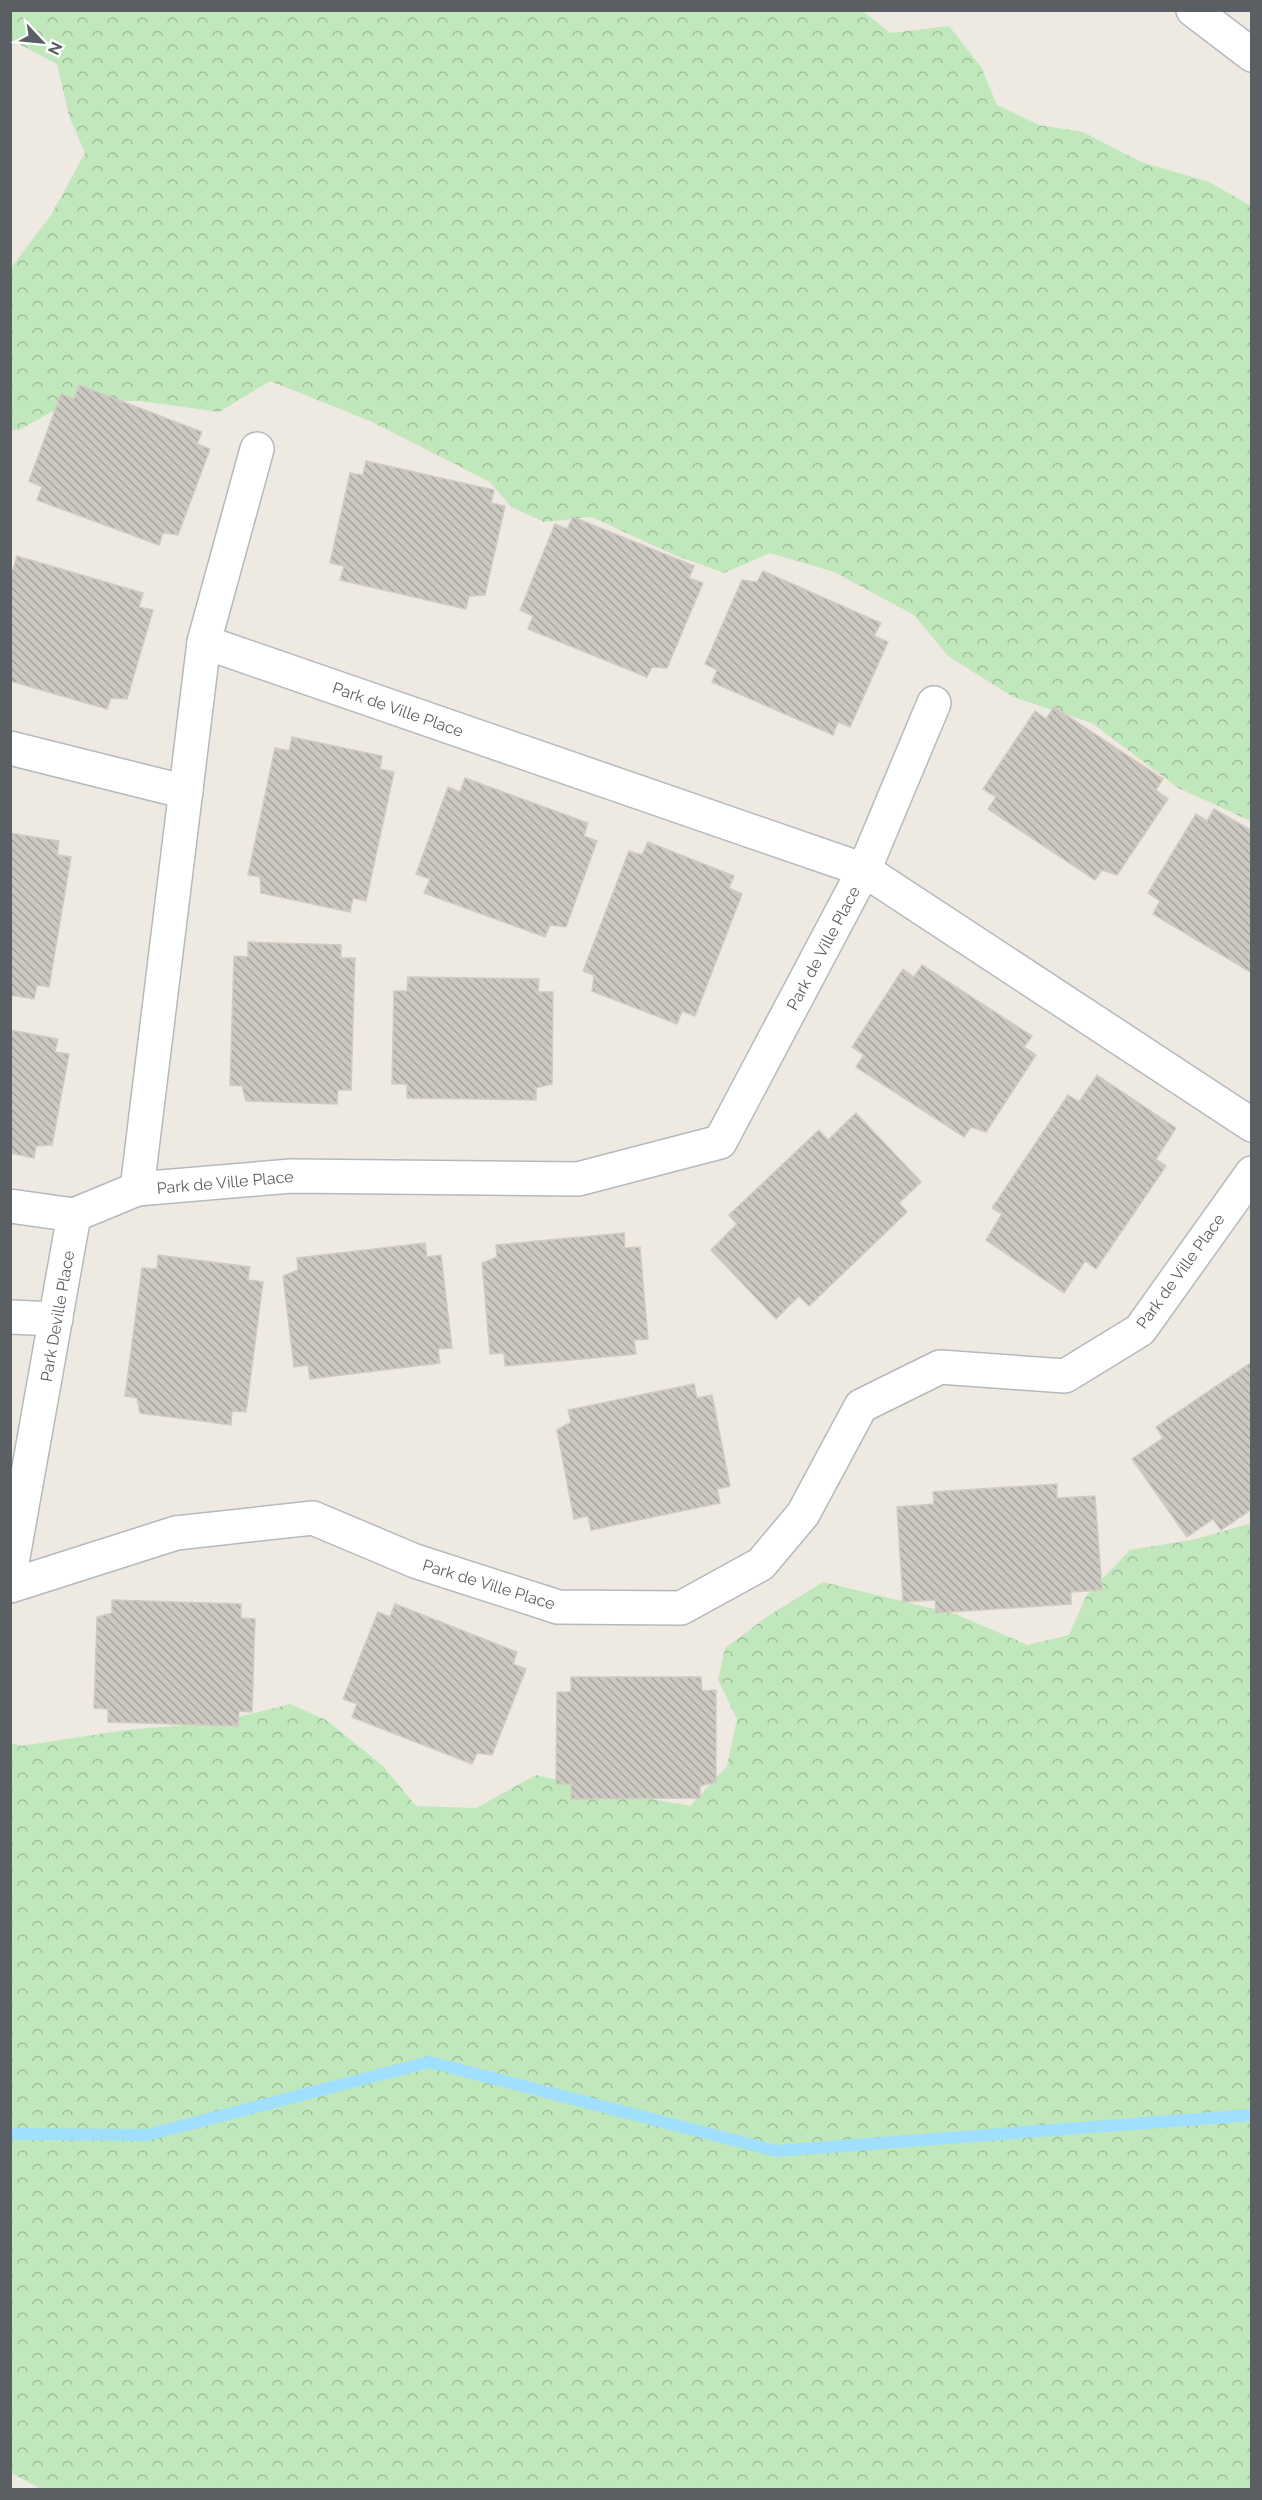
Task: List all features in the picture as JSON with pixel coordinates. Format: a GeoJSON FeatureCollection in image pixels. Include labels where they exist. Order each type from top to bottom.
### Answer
{"type":"FeatureCollection","features":[{"type":"Feature","properties":{"kind":"street"},"geometry":{"type":"LineString","coordinates":[[1193,10],[1251,55]]}},
{"type":"Feature","properties":{"kind":"street","name":"Park de Ville Place"},"geometry":{"type":"LineString","coordinates":[[137,1189],[204,642],[257,449]]}},
{"type":"Feature","properties":{"kind":"street","name":"Park de Ville Place"},"geometry":{"type":"LineString","coordinates":[[204,642],[864,870],[1251,1125]]}},
{"type":"Feature","properties":{"kind":"street","name":"Park de Ville Place"},"geometry":{"type":"LineString","coordinates":[[74,1215],[137,1189],[291,1176],[578,1179],[720,1142],[864,870],[934,703]]}},
{"type":"Feature","properties":{"kind":"street"},"geometry":{"type":"LineString","coordinates":[[10,748],[186,792]]}},
{"type":"Feature","properties":{"kind":"street","name":"Park de Ville Place"},"geometry":{"type":"LineString","coordinates":[[10,1586],[176,1533],[313,1518],[415,1561],[558,1607],[681,1608],[761,1564],[803,1514],[861,1406],[940,1367],[1065,1376],[1140,1330],[1251,1173]]}},
{"type":"Feature","properties":{"kind":"street"},"geometry":{"type":"LineString","coordinates":[[10,1206],[74,1215]]}},
{"type":"Feature","properties":{"kind":"street","name":"Park Deville Place"},"geometry":{"type":"LineString","coordinates":[[10,1574],[74,1215]]}},
{"type":"Feature","properties":{"kind":"street"},"geometry":{"type":"LineString","coordinates":[[10,1317],[56,1319]]}},
{"type":"Feature","properties":{"kind":"green space"},"geometry":{"type":"Polygon","coordinates":[[[862,10],[890,33],[949,26],[981,67],[997,105],[1039,125],[1083,132],[1141,162],[1209,182],[1251,206],[1251,821],[1178,788],[1092,723],[1013,697],[948,656],[914,615],[834,572],[770,553],[724,573],[672,554],[592,517],[544,522],[511,507],[490,482],[372,422],[270,381],[219,412],[140,401],[71,401],[19,430],[11,430],[10,269],[51,215],[85,153],[69,116],[57,64],[11,40],[11,11],[862,10]]]}},
{"type":"Feature","properties":{"kind":"green space"},"geometry":{"type":"Polygon","coordinates":[[[1251,1523],[1251,2489],[43,2490],[11,2473],[10,1743],[21,1746],[126,1730],[219,1722],[290,1704],[326,1720],[382,1765],[416,1806],[476,1808],[536,1775],[690,1806],[727,1766],[737,1719],[718,1680],[725,1648],[768,1616],[823,1582],[955,1614],[1028,1645],[1069,1635],[1086,1596],[1130,1550],[1196,1539],[1251,1523]]]}},
{"type":"Feature","properties":{"kind":"building"},"geometry":{"type":"Polygon","coordinates":[[[79,385],[202,432],[197,444],[210,449],[178,535],[163,533],[159,545],[37,500],[42,487],[29,481],[61,394],[74,399],[79,385]]]}},
{"type":"Feature","properties":{"kind":"building"},"geometry":{"type":"Polygon","coordinates":[[[366,461],[494,490],[491,503],[505,506],[485,595],[469,596],[466,609],[340,580],[344,566],[330,563],[350,473],[363,475],[366,461]]]}},
{"type":"Feature","properties":{"kind":"building"},"geometry":{"type":"Polygon","coordinates":[[[573,517],[694,566],[689,578],[703,583],[667,668],[652,667],[647,677],[528,629],[533,616],[520,610],[555,524],[567,529],[573,517]]]}},
{"type":"Feature","properties":{"kind":"building"},"geometry":{"type":"Polygon","coordinates":[[[17,556],[143,593],[139,607],[153,610],[127,699],[111,698],[107,709],[10,681],[10,569],[13,570],[17,556]]]}},
{"type":"Feature","properties":{"kind":"building"},"geometry":{"type":"Polygon","coordinates":[[[763,571],[881,623],[874,636],[888,642],[850,727],[838,722],[833,735],[712,682],[717,670],[705,664],[742,580],[757,582],[763,571]]]}},
{"type":"Feature","properties":{"kind":"building"},"geometry":{"type":"Polygon","coordinates":[[[1054,707],[1163,779],[1156,790],[1168,799],[1117,875],[1102,870],[1095,880],[988,809],[996,797],[983,789],[1035,711],[1046,719],[1054,707]]]}},
{"type":"Feature","properties":{"kind":"building"},"geometry":{"type":"Polygon","coordinates":[[[292,737],[382,756],[380,769],[394,772],[366,901],[353,898],[350,912],[261,893],[260,877],[248,875],[275,748],[289,751],[292,737]]]}},
{"type":"Feature","properties":{"kind":"building"},"geometry":{"type":"Polygon","coordinates":[[[465,778],[588,823],[584,836],[597,841],[566,927],[550,925],[545,937],[424,893],[430,879],[416,874],[448,787],[460,792],[465,778]]]}},
{"type":"Feature","properties":{"kind":"building"},"geometry":{"type":"Polygon","coordinates":[[[1214,809],[1252,831],[1252,973],[1153,914],[1160,901],[1148,893],[1196,814],[1207,821],[1214,809]]]}},
{"type":"Feature","properties":{"kind":"building"},"geometry":{"type":"Polygon","coordinates":[[[10,833],[59,841],[57,855],[71,857],[49,987],[37,985],[34,999],[10,995],[10,833]]]}},
{"type":"Feature","properties":{"kind":"building"},"geometry":{"type":"Polygon","coordinates":[[[648,842],[734,876],[729,888],[742,894],[695,1016],[682,1011],[677,1024],[592,991],[594,975],[583,971],[629,851],[642,855],[648,842]]]}},
{"type":"Feature","properties":{"kind":"building"},"geometry":{"type":"Polygon","coordinates":[[[248,942],[341,945],[341,958],[355,958],[351,1090],[338,1090],[337,1104],[246,1101],[242,1086],[230,1085],[234,956],[248,957],[248,942]]]}},
{"type":"Feature","properties":{"kind":"building"},"geometry":{"type":"Polygon","coordinates":[[[922,965],[1032,1036],[1024,1047],[1036,1055],[986,1132],[971,1127],[964,1137],[856,1067],[864,1055],[852,1047],[903,969],[914,977],[922,965]]]}},
{"type":"Feature","properties":{"kind":"building"},"geometry":{"type":"Polygon","coordinates":[[[408,977],[539,979],[538,992],[553,992],[552,1084],[536,1088],[536,1100],[407,1098],[407,1084],[392,1084],[394,991],[407,991],[408,977]]]}},
{"type":"Feature","properties":{"kind":"building"},"geometry":{"type":"Polygon","coordinates":[[[10,1030],[58,1039],[55,1052],[69,1054],[52,1145],[36,1146],[34,1158],[10,1153],[10,1030]]]}},
{"type":"Feature","properties":{"kind":"building"},"geometry":{"type":"Polygon","coordinates":[[[1097,1075],[1176,1128],[1156,1159],[1166,1166],[1096,1269],[1085,1261],[1064,1293],[986,1240],[1002,1214],[992,1208],[1068,1095],[1079,1102],[1097,1075]]]}},
{"type":"Feature","properties":{"kind":"building"},"geometry":{"type":"Polygon","coordinates":[[[856,1113],[921,1182],[899,1203],[907,1212],[809,1306],[799,1296],[776,1319],[711,1250],[737,1224],[729,1215],[819,1130],[828,1140],[856,1113]]]}},
{"type":"Feature","properties":{"kind":"building"},"geometry":{"type":"Polygon","coordinates":[[[624,1233],[625,1248],[640,1247],[648,1339],[634,1340],[636,1354],[505,1366],[504,1353],[490,1354],[482,1263],[497,1257],[496,1245],[624,1233]]]}},
{"type":"Feature","properties":{"kind":"building"},"geometry":{"type":"Polygon","coordinates":[[[425,1243],[427,1257],[441,1255],[452,1348],[438,1349],[440,1363],[310,1379],[308,1365],[294,1367],[283,1276],[298,1270],[297,1258],[425,1243]]]}},
{"type":"Feature","properties":{"kind":"building"},"geometry":{"type":"Polygon","coordinates":[[[158,1255],[250,1267],[248,1280],[263,1282],[246,1412],[232,1411],[231,1425],[140,1413],[137,1398],[125,1396],[142,1268],[157,1269],[158,1255]]]}},
{"type":"Feature","properties":{"kind":"building"},"geometry":{"type":"Polygon","coordinates":[[[1252,1362],[1252,1509],[1221,1530],[1213,1519],[1187,1537],[1132,1459],[1163,1438],[1156,1427],[1252,1362]]]}},
{"type":"Feature","properties":{"kind":"building"},"geometry":{"type":"Polygon","coordinates":[[[694,1384],[697,1398],[712,1395],[730,1486],[717,1489],[720,1503],[591,1530],[588,1516],[574,1519],[557,1430],[571,1422],[568,1410],[694,1384]]]}},
{"type":"Feature","properties":{"kind":"building"},"geometry":{"type":"Polygon","coordinates":[[[1057,1484],[1057,1498],[1095,1496],[1102,1590],[1071,1592],[1071,1604],[936,1613],[935,1600],[903,1602],[897,1507],[934,1504],[933,1492],[1057,1484]]]}},
{"type":"Feature","properties":{"kind":"building"},"geometry":{"type":"Polygon","coordinates":[[[112,1600],[241,1604],[241,1618],[255,1619],[252,1712],[239,1711],[238,1726],[108,1722],[108,1709],[94,1708],[97,1617],[112,1613],[112,1600]]]}},
{"type":"Feature","properties":{"kind":"building"},"geometry":{"type":"Polygon","coordinates":[[[395,1604],[517,1652],[513,1664],[526,1669],[492,1755],[477,1753],[472,1764],[352,1717],[357,1704],[343,1699],[378,1612],[390,1617],[395,1604]]]}},
{"type":"Feature","properties":{"kind":"building"},"geometry":{"type":"Polygon","coordinates":[[[571,1677],[701,1677],[702,1691],[716,1690],[716,1782],[700,1786],[700,1798],[571,1799],[571,1784],[556,1784],[557,1692],[571,1692],[571,1677]]]}},
{"type":"Feature","properties":{"kind":"waterway"},"geometry":{"type":"LineString","coordinates":[[10,2134],[147,2135],[429,2062],[776,2151],[1252,2115]]}}]}
